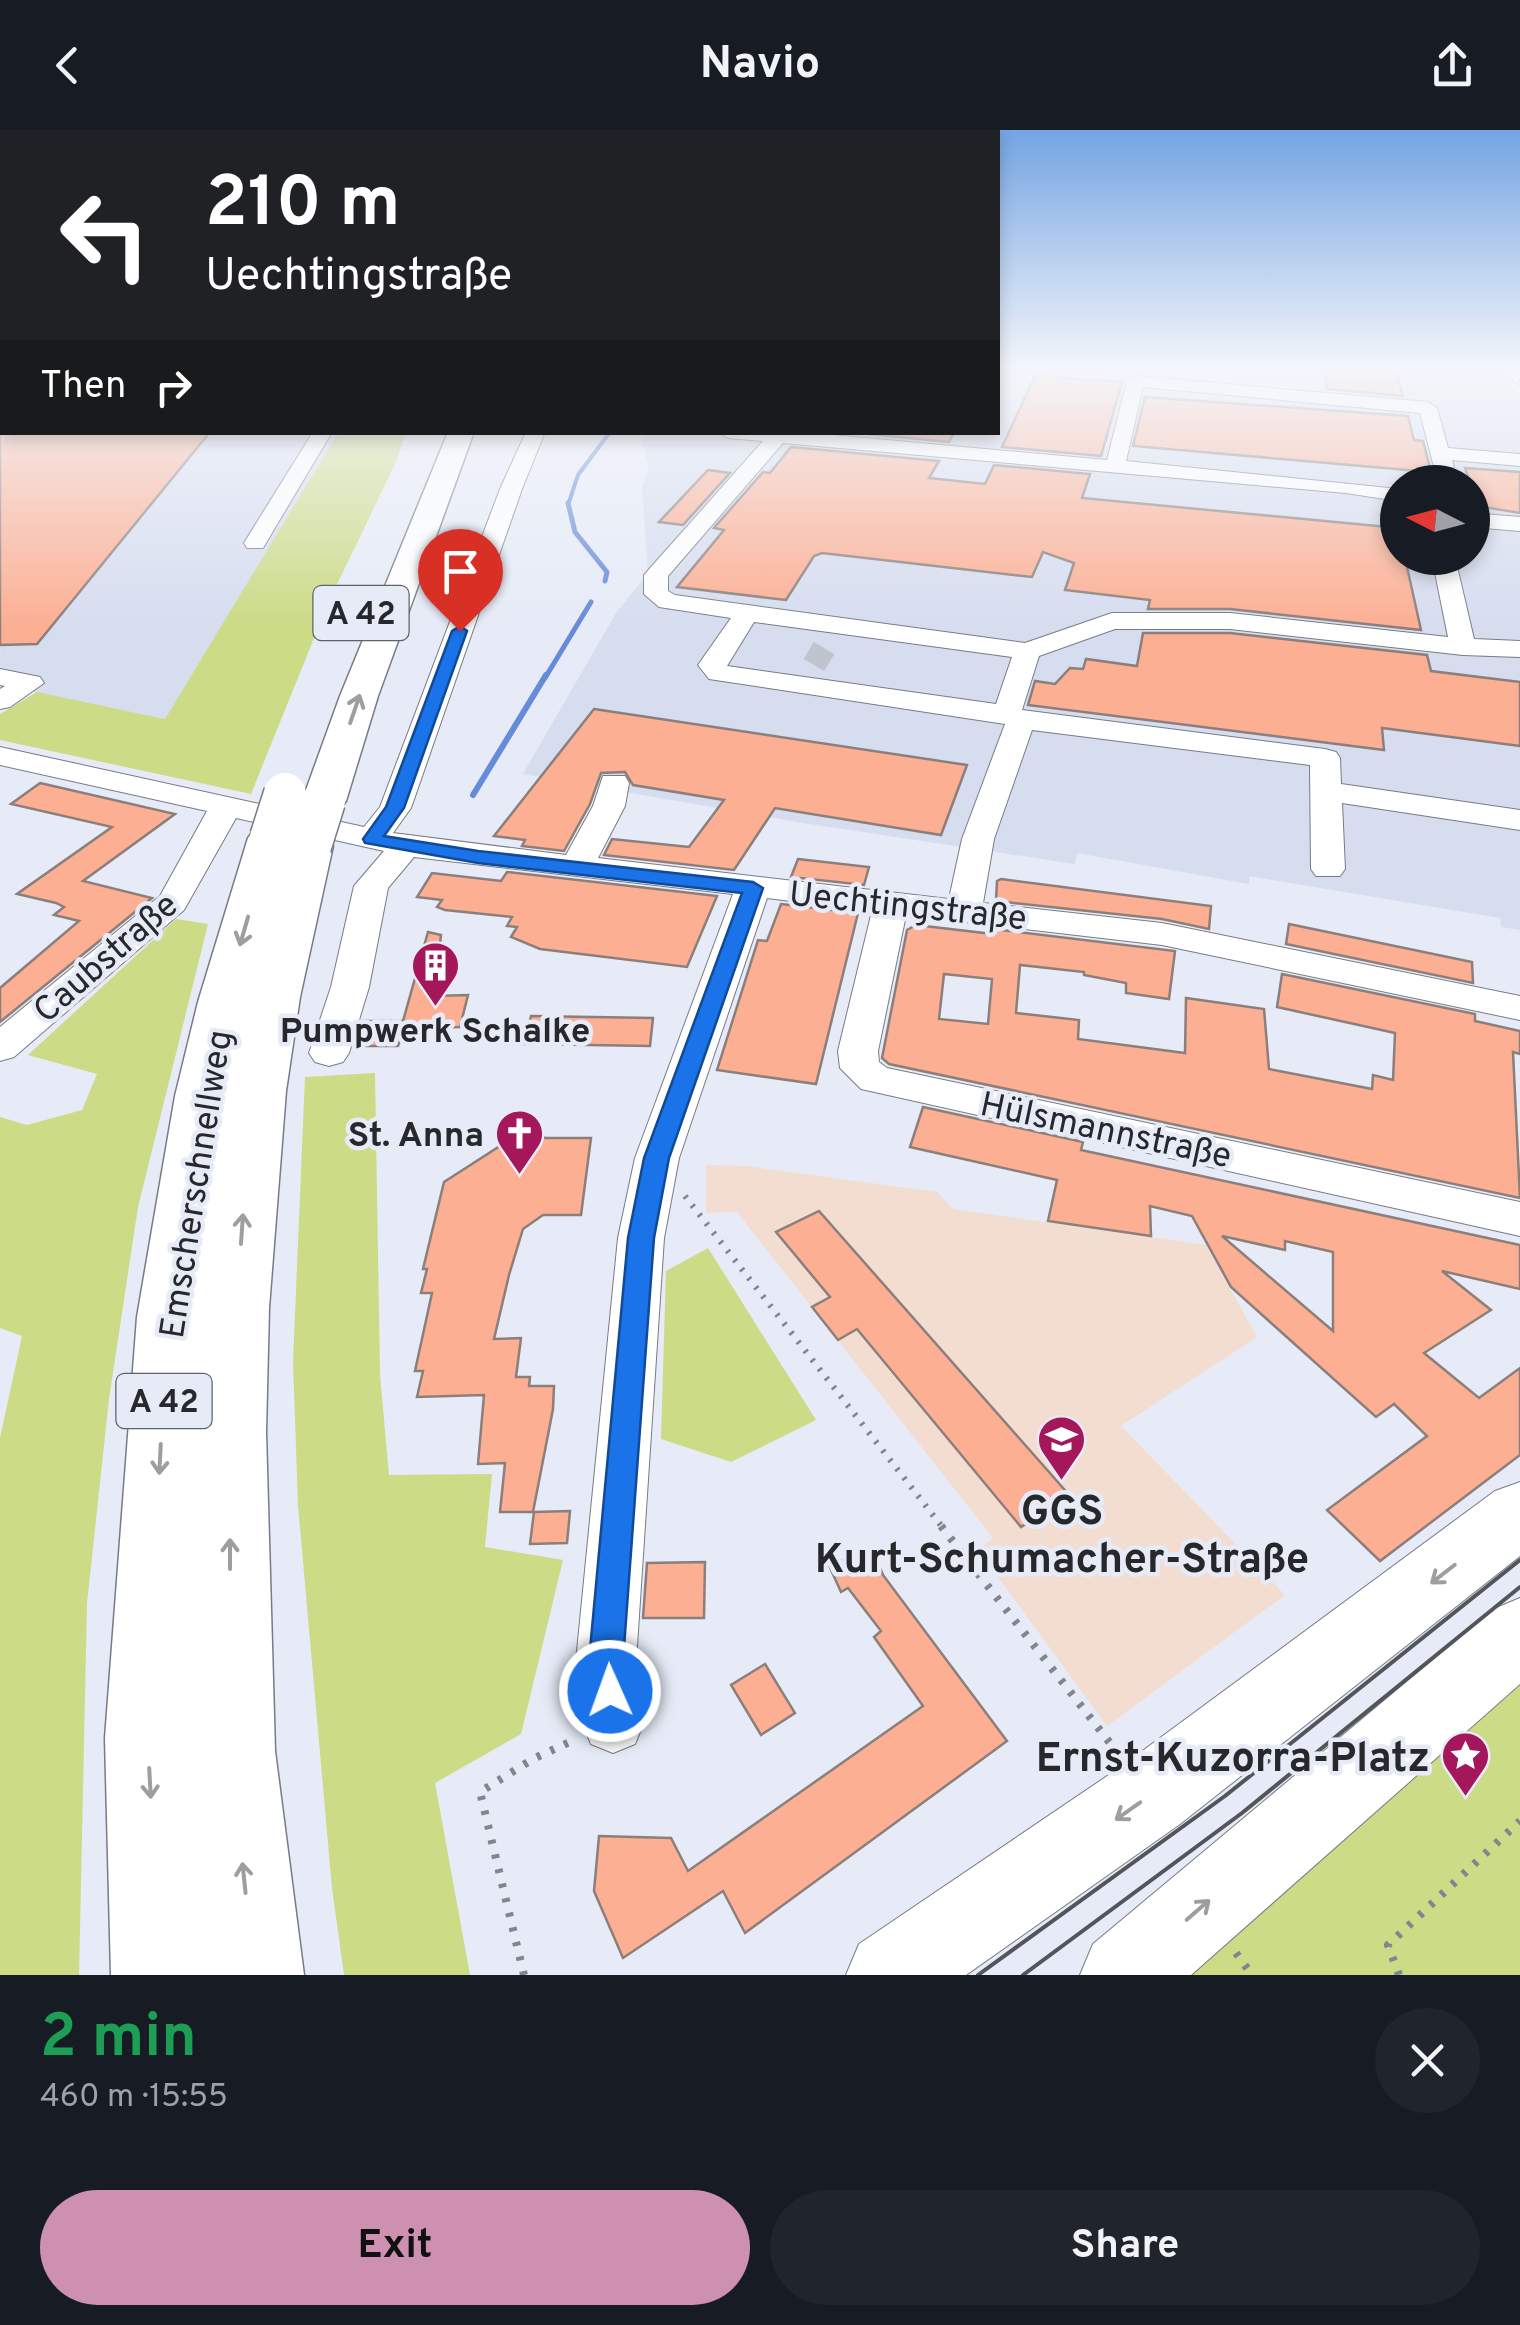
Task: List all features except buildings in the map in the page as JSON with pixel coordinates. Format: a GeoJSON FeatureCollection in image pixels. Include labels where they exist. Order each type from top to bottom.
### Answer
{"type":"FeatureCollection","features":[{"type":"Feature","properties":{"kind":"highway","name":"A 42"},"geometry":{"type":"LineString","coordinates":[[325,693],[428,454]]}},
{"type":"Feature","properties":{"kind":"highway","name":"Emscherschnellweg"},"geometry":{"type":"LineString","coordinates":[[160,1975],[148,1738],[161,1445],[171,1318],[204,1096],[224,1002],[312,816],[452,454]]}},
{"type":"Feature","properties":{"kind":"highway","name":"Emscherschnellweg"},"geometry":{"type":"LineString","coordinates":[[254,1975],[231,1751],[231,1414],[244,1201],[258,1091],[312,816]]}},
{"type":"Feature","properties":{"kind":"main road"},"geometry":{"type":"LineString","coordinates":[[890,1975],[1151,1795],[1520,1514]]}},
{"type":"Feature","properties":{"kind":"main road"},"geometry":{"type":"LineString","coordinates":[[1124,1975],[1510,1661]]}},
{"type":"Feature","properties":{"kind":"street"},"geometry":{"type":"LineString","coordinates":[[254,543],[309,454]]}},
{"type":"Feature","properties":{"kind":"street"},"geometry":{"type":"LineString","coordinates":[[312,816],[395,808],[527,454]]}},
{"type":"Feature","properties":{"kind":"street"},"geometry":{"type":"LineString","coordinates":[[762,454],[656,575],[656,594],[668,602],[747,613],[819,656],[1014,717],[1325,758],[1328,869]]}},
{"type":"Feature","properties":{"kind":"street"},"geometry":{"type":"LineString","coordinates":[[918,475],[929,454]]}},
{"type":"Feature","properties":{"kind":"street"},"geometry":{"type":"LineString","coordinates":[[974,454],[1154,470],[1159,483],[1242,484],[1354,499],[1358,489],[1380,493]]}},
{"type":"Feature","properties":{"kind":"street"},"geometry":{"type":"LineString","coordinates":[[1115,466],[1118,454]]}},
{"type":"Feature","properties":{"kind":"street"},"geometry":{"type":"LineString","coordinates":[[1453,454],[1520,460]]}},
{"type":"Feature","properties":{"kind":"street"},"geometry":{"type":"LineString","coordinates":[[1022,482],[1030,460]]}},
{"type":"Feature","properties":{"kind":"street"},"geometry":{"type":"LineString","coordinates":[[1490,522],[1520,524]]}},
{"type":"Feature","properties":{"kind":"street"},"geometry":{"type":"LineString","coordinates":[[1448,575],[1463,647]]}},
{"type":"Feature","properties":{"kind":"street"},"geometry":{"type":"LineString","coordinates":[[747,613],[711,664],[720,673],[819,656],[1027,651],[1112,621],[1230,620],[1463,647],[1520,649]]}},
{"type":"Feature","properties":{"kind":"street"},"geometry":{"type":"LineString","coordinates":[[964,910],[978,839],[1014,717],[1027,651]]}},
{"type":"Feature","properties":{"kind":"street"},"geometry":{"type":"LineString","coordinates":[[0,677],[30,683],[0,702]]}},
{"type":"Feature","properties":{"kind":"street","name":"Uechtingstraße"},"geometry":{"type":"LineString","coordinates":[[0,756],[576,868],[1162,934],[1520,1008]]}},
{"type":"Feature","properties":{"kind":"street"},"geometry":{"type":"LineString","coordinates":[[0,784],[38,764]]}},
{"type":"Feature","properties":{"kind":"street"},"geometry":{"type":"LineString","coordinates":[[576,868],[609,806],[614,784]]}},
{"type":"Feature","properties":{"kind":"street"},"geometry":{"type":"LineString","coordinates":[[1326,791],[1520,820]]}},
{"type":"Feature","properties":{"kind":"street"},"geometry":{"type":"LineString","coordinates":[[312,816],[371,886],[350,987],[329,1053]]}},
{"type":"Feature","properties":{"kind":"street","name":"Caubstraße"},"geometry":{"type":"LineString","coordinates":[[0,1048],[172,903],[189,881],[214,820],[312,816]]}},
{"type":"Feature","properties":{"kind":"street"},"geometry":{"type":"LineString","coordinates":[[613,1722],[606,1661],[641,1238],[656,1158],[753,888]]}},
{"type":"Feature","properties":{"kind":"street","name":"Hülsmannstraße"},"geometry":{"type":"LineString","coordinates":[[891,903],[858,1050],[860,1068],[875,1079],[1520,1218]]}},
{"type":"Feature","properties":{"kind":"path"},"geometry":{"type":"LineString","coordinates":[[652,1184],[678,1186],[1151,1795]]}},
{"type":"Feature","properties":{"kind":"path"},"geometry":{"type":"LineString","coordinates":[[524,1975],[480,1792],[533,1759],[613,1722]]}},
{"type":"Feature","properties":{"kind":"path"},"geometry":{"type":"LineString","coordinates":[[1399,1975],[1388,1945],[1520,1822]]}},
{"type":"Feature","properties":{"kind":"shaded area"},"geometry":{"type":"Polygon","coordinates":[[[1,454],[326,454],[165,719],[0,685],[1,454]]]}},
{"type":"Feature","properties":{"kind":"shaded area"},"geometry":{"type":"Polygon","coordinates":[[[645,454],[1520,454],[1520,930],[1501,927],[1500,918],[1249,876],[1249,884],[1077,853],[1075,864],[803,823],[523,774],[616,613],[648,573],[642,488],[649,466],[645,454]]]}},
{"type":"Feature","properties":{"kind":"shaded area","name":"GGS Kurt-Schumacher-Straße"},"geometry":{"type":"Polygon","coordinates":[[[706,1165],[746,1166],[937,1192],[953,1209],[1206,1245],[1257,1337],[1121,1426],[1285,1595],[1107,1726],[978,1550],[993,1538],[737,1212],[706,1213],[706,1165]]]}},
{"type":"Feature","properties":{"kind":"green space"},"geometry":{"type":"Polygon","coordinates":[[[325,454],[399,454],[329,601],[251,794],[0,740],[0,714],[37,692],[165,719],[325,454]]]}},
{"type":"Feature","properties":{"kind":"green space"},"geometry":{"type":"Polygon","coordinates":[[[176,919],[208,924],[138,1207],[109,1399],[87,1603],[79,1975],[0,1975],[0,1438],[22,1336],[0,1328],[0,1117],[27,1125],[82,1110],[97,1074],[28,1055],[176,919]]]}},
{"type":"Feature","properties":{"kind":"green space"},"geometry":{"type":"Polygon","coordinates":[[[375,1073],[380,1375],[389,1475],[492,1474],[485,1547],[563,1560],[521,1734],[435,1783],[470,1975],[344,1975],[332,1888],[298,1505],[293,1362],[305,1077],[375,1073]]]}},
{"type":"Feature","properties":{"kind":"green space"},"geometry":{"type":"Polygon","coordinates":[[[708,1248],[816,1420],[731,1462],[661,1439],[666,1271],[708,1248]]]}},
{"type":"Feature","properties":{"kind":"green space","name":"Ernst-Kuzorra-Platz"},"geometry":{"type":"Polygon","coordinates":[[[1520,1677],[1520,1975],[1137,1975],[1520,1677]]]}},
{"type":"Feature","properties":{"kind":"waterway"},"geometry":{"type":"LineString","coordinates":[[568,504],[578,475],[594,454]]}},
{"type":"Feature","properties":{"kind":"waterway"},"geometry":{"type":"LineString","coordinates":[[568,504],[575,532],[607,572],[605,581]]}},
{"type":"Feature","properties":{"kind":"waterway"},"geometry":{"type":"LineString","coordinates":[[545,678],[591,602]]}},
{"type":"Feature","properties":{"kind":"waterway"},"geometry":{"type":"LineString","coordinates":[[473,795],[546,675]]}},
{"type":"Feature","properties":{"kind":"tunnel"},"geometry":{"type":"LineString","coordinates":[[814,665],[824,648]]}},
{"type":"Feature","properties":{"kind":"tram line"},"geometry":{"type":"LineString","coordinates":[[978,1975],[1225,1796],[1520,1560]]}},
{"type":"Feature","properties":{"kind":"tram line"},"geometry":{"type":"LineString","coordinates":[[1023,1975],[1242,1813],[1520,1587]]}},
{"type":"Feature","properties":{"kind":"place","name":"Pumpwerk Schalke"},"geometry":{"type":"Point","coordinates":[435,1008]}},
{"type":"Feature","properties":{"kind":"place","name":"St. Anna"},"geometry":{"type":"Point","coordinates":[519,1176]}},
{"type":"Feature","properties":{"kind":"place","name":"GGS Kurt-Schumacher-Straße"},"geometry":{"type":"Point","coordinates":[1062,1482]}},
{"type":"Feature","properties":{"kind":"place","name":"Ernst-Kuzorra-Platz"},"geometry":{"type":"Point","coordinates":[1465,1798]}},
{"type":"Feature","properties":{"kind":"route"},"geometry":{"type":"LineString","coordinates":[[460,631],[395,808],[372,839],[478,857],[753,888],[656,1158],[641,1238],[606,1661],[610,1691]]}}]}
